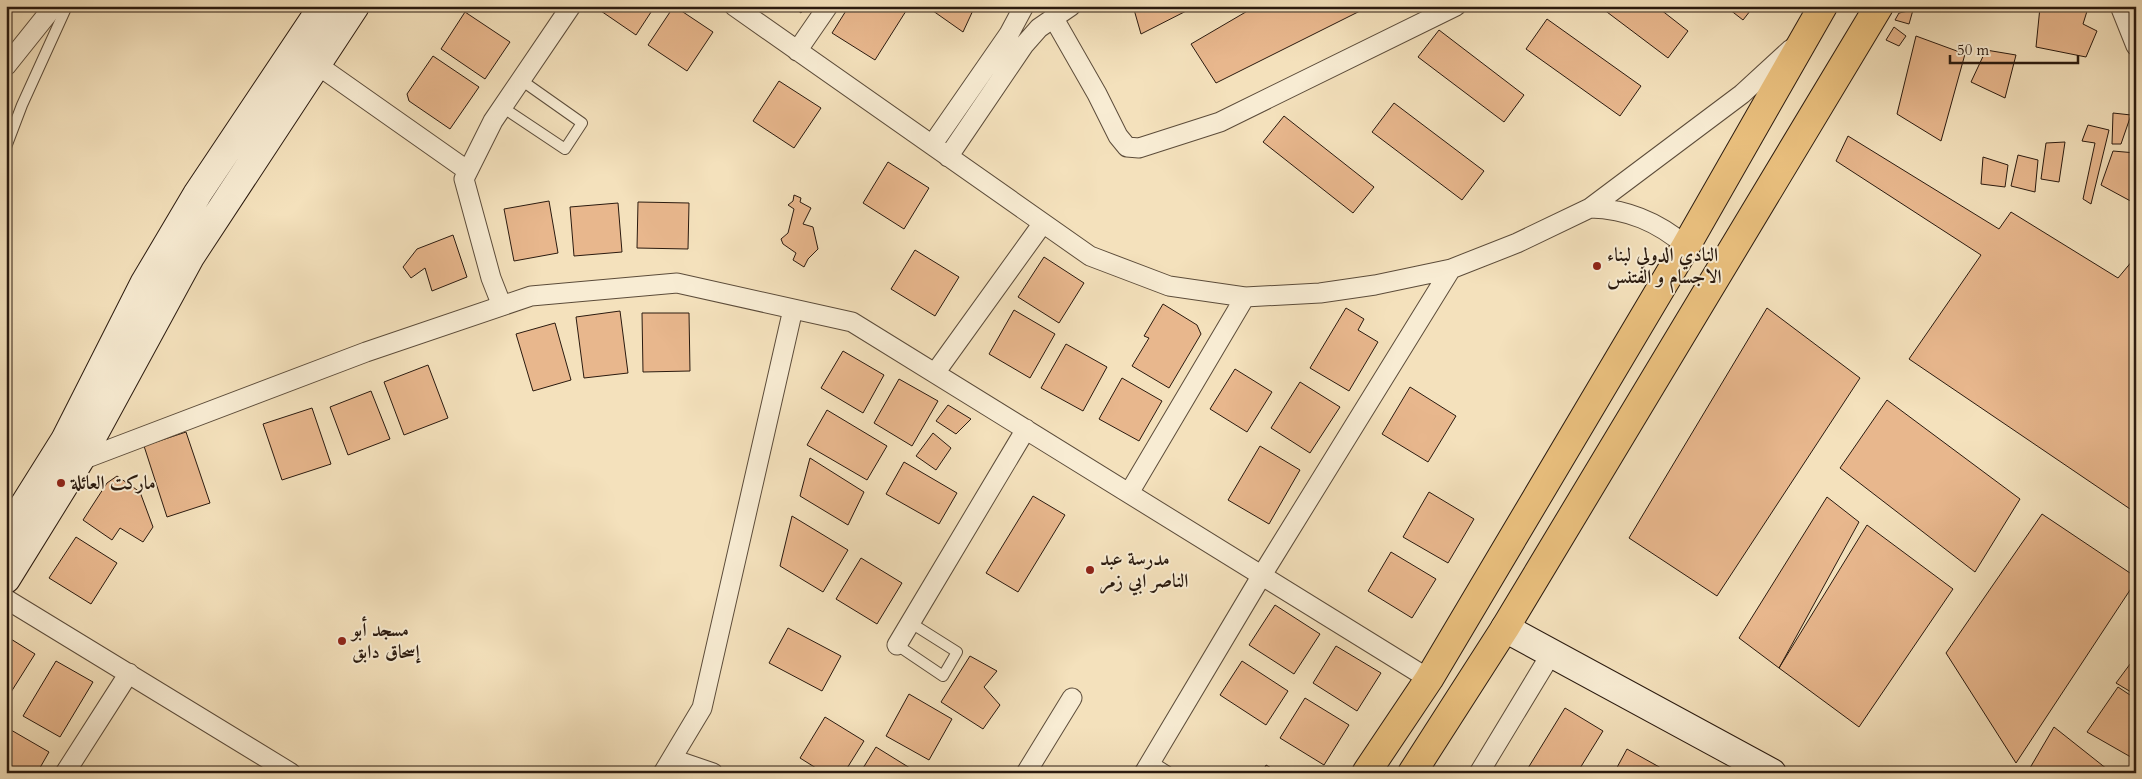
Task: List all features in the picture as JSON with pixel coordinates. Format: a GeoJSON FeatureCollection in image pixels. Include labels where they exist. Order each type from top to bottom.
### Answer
{"type":"FeatureCollection","features":[{"type":"Feature","properties":{"kind":"main road"},"geometry":{"type":"LineString","coordinates":[[6,534],[64,440],[144,284],[193,201],[323,6]]}},
{"type":"Feature","properties":{"kind":"main road"},"geometry":{"type":"LineString","coordinates":[[6,579],[79,460],[190,257],[355,6]]}},
{"type":"Feature","properties":{"kind":"main road"},"geometry":{"type":"LineString","coordinates":[[1366,773],[1429,679],[1686,246],[1822,6]]}},
{"type":"Feature","properties":{"kind":"main road"},"geometry":{"type":"LineString","coordinates":[[1412,773],[1505,628],[1879,6]]}},
{"type":"Feature","properties":{"kind":"main road"},"geometry":{"type":"LineString","coordinates":[[1505,628],[1772,773]]}},
{"type":"Feature","properties":{"kind":"street"},"geometry":{"type":"LineString","coordinates":[[6,66],[54,6]]}},
{"type":"Feature","properties":{"kind":"street"},"geometry":{"type":"LineString","coordinates":[[502,306],[491,278],[464,179],[493,121],[571,6]]}},
{"type":"Feature","properties":{"kind":"street"},"geometry":{"type":"LineString","coordinates":[[734,6],[1090,256],[1169,286],[1245,297],[1320,293],[1375,285],[1451,269],[1517,243],[1590,208],[1742,94],[1805,36]]}},
{"type":"Feature","properties":{"kind":"street"},"geometry":{"type":"LineString","coordinates":[[797,51],[828,6]]}},
{"type":"Feature","properties":{"kind":"street"},"geometry":{"type":"LineString","coordinates":[[932,146],[1009,34],[1024,6]]}},
{"type":"Feature","properties":{"kind":"street"},"geometry":{"type":"LineString","coordinates":[[948,157],[1024,45],[1039,28],[1071,6]]}},
{"type":"Feature","properties":{"kind":"street"},"geometry":{"type":"LineString","coordinates":[[1053,17],[1097,94],[1118,136],[1127,147],[1139,148],[1220,122],[1456,6]]}},
{"type":"Feature","properties":{"kind":"street"},"geometry":{"type":"LineString","coordinates":[[2120,6],[2136,46]]}},
{"type":"Feature","properties":{"kind":"street"},"geometry":{"type":"LineString","coordinates":[[316,64],[468,171]]}},
{"type":"Feature","properties":{"kind":"street"},"geometry":{"type":"LineString","coordinates":[[1590,208],[1634,214],[1661,227],[1686,246]]}},
{"type":"Feature","properties":{"kind":"street"},"geometry":{"type":"LineString","coordinates":[[935,373],[1043,223]]}},
{"type":"Feature","properties":{"kind":"street"},"geometry":{"type":"LineString","coordinates":[[1147,767],[1262,575],[1451,269]]}},
{"type":"Feature","properties":{"kind":"street"},"geometry":{"type":"LineString","coordinates":[[79,460],[366,352],[531,296],[677,283],[852,322],[1429,679]]}},
{"type":"Feature","properties":{"kind":"street"},"geometry":{"type":"LineString","coordinates":[[1129,493],[1245,297]]}},
{"type":"Feature","properties":{"kind":"street"},"geometry":{"type":"LineString","coordinates":[[713,773],[668,766],[702,708],[793,309]]}},
{"type":"Feature","properties":{"kind":"street"},"geometry":{"type":"LineString","coordinates":[[897,645],[1026,429]]}},
{"type":"Feature","properties":{"kind":"street"},"geometry":{"type":"LineString","coordinates":[[6,599],[291,773]]}},
{"type":"Feature","properties":{"kind":"street"},"geometry":{"type":"LineString","coordinates":[[1479,773],[1551,654]]}},
{"type":"Feature","properties":{"kind":"street"},"geometry":{"type":"LineString","coordinates":[[65,773],[129,673]]}},
{"type":"Feature","properties":{"kind":"street"},"geometry":{"type":"LineString","coordinates":[[1026,773],[1072,698]]}},
{"type":"Feature","properties":{"kind":"lane"},"geometry":{"type":"LineString","coordinates":[[6,147],[22,105],[67,6]]}},
{"type":"Feature","properties":{"kind":"lane"},"geometry":{"type":"LineString","coordinates":[[6,57],[26,42]]}},
{"type":"Feature","properties":{"kind":"lane"},"geometry":{"type":"LineString","coordinates":[[502,107],[565,149],[582,123],[520,80]]}},
{"type":"Feature","properties":{"kind":"lane"},"geometry":{"type":"LineString","coordinates":[[897,645],[943,676],[957,652],[911,623]]}},
{"type":"Feature","properties":{"kind":"lane"},"geometry":{"type":"LineString","coordinates":[[1147,767],[1170,773]]}},
{"type":"Feature","properties":{"kind":"building"},"geometry":{"type":"Polygon","coordinates":[[[601,6],[655,6],[636,35],[598,9],[601,6]]]}},
{"type":"Feature","properties":{"kind":"building"},"geometry":{"type":"Polygon","coordinates":[[[674,6],[713,32],[687,71],[648,45],[674,6]]]}},
{"type":"Feature","properties":{"kind":"building"},"geometry":{"type":"Polygon","coordinates":[[[792,6],[806,6],[801,13],[792,6]]]}},
{"type":"Feature","properties":{"kind":"building"},"geometry":{"type":"Polygon","coordinates":[[[849,6],[899,6],[906,11],[875,60],[832,33],[849,6]]]}},
{"type":"Feature","properties":{"kind":"building"},"geometry":{"type":"Polygon","coordinates":[[[926,6],[975,6],[963,32],[926,6]]]}},
{"type":"Feature","properties":{"kind":"building"},"geometry":{"type":"Polygon","coordinates":[[[1133,6],[1196,6],[1141,34],[1133,6]]]}},
{"type":"Feature","properties":{"kind":"building"},"geometry":{"type":"Polygon","coordinates":[[[1256,6],[1365,6],[1366,8],[1216,83],[1191,44],[1256,6]]]}},
{"type":"Feature","properties":{"kind":"building"},"geometry":{"type":"Polygon","coordinates":[[[1599,6],[1656,6],[1688,31],[1668,58],[1599,6]]]}},
{"type":"Feature","properties":{"kind":"building"},"geometry":{"type":"Polygon","coordinates":[[[1725,6],[1754,6],[1743,20],[1725,6]]]}},
{"type":"Feature","properties":{"kind":"building"},"geometry":{"type":"Polygon","coordinates":[[[2040,7],[2088,8],[2083,24],[2097,31],[2086,57],[2036,47],[2040,7]]]}},
{"type":"Feature","properties":{"kind":"building"},"geometry":{"type":"Polygon","coordinates":[[[1913,10],[1909,24],[1895,20],[1899,13],[1913,10]]]}},
{"type":"Feature","properties":{"kind":"building"},"geometry":{"type":"Polygon","coordinates":[[[465,12],[510,42],[485,79],[441,49],[465,12]]]}},
{"type":"Feature","properties":{"kind":"building"},"geometry":{"type":"Polygon","coordinates":[[[1547,19],[1641,86],[1620,116],[1526,49],[1547,19]]]}},
{"type":"Feature","properties":{"kind":"building"},"geometry":{"type":"Polygon","coordinates":[[[1894,27],[1906,36],[1899,46],[1886,40],[1894,27]]]}},
{"type":"Feature","properties":{"kind":"building"},"geometry":{"type":"Polygon","coordinates":[[[1439,30],[1524,95],[1504,122],[1418,57],[1439,30]]]}},
{"type":"Feature","properties":{"kind":"building"},"geometry":{"type":"Polygon","coordinates":[[[1916,36],[1965,54],[1941,141],[1897,114],[1916,36]]]}},
{"type":"Feature","properties":{"kind":"building"},"geometry":{"type":"Polygon","coordinates":[[[1986,50],[2016,55],[2005,98],[1971,82],[1986,50]]]}},
{"type":"Feature","properties":{"kind":"building"},"geometry":{"type":"Polygon","coordinates":[[[433,56],[479,87],[450,129],[409,101],[407,94],[433,56]]]}},
{"type":"Feature","properties":{"kind":"building"},"geometry":{"type":"Polygon","coordinates":[[[779,81],[821,108],[794,148],[753,121],[779,81]]]}},
{"type":"Feature","properties":{"kind":"building"},"geometry":{"type":"Polygon","coordinates":[[[1394,103],[1484,171],[1462,200],[1372,132],[1394,103]]]}},
{"type":"Feature","properties":{"kind":"building"},"geometry":{"type":"Polygon","coordinates":[[[2113,113],[2131,115],[2121,144],[2112,144],[2113,113]]]}},
{"type":"Feature","properties":{"kind":"building"},"geometry":{"type":"Polygon","coordinates":[[[1284,116],[1374,187],[1353,213],[1263,142],[1284,116]]]}},
{"type":"Feature","properties":{"kind":"building"},"geometry":{"type":"Polygon","coordinates":[[[2088,125],[2109,130],[2091,204],[2083,199],[2095,143],[2082,141],[2088,125]]]}},
{"type":"Feature","properties":{"kind":"building"},"geometry":{"type":"Polygon","coordinates":[[[1848,136],[1999,229],[2011,212],[2118,278],[2133,260],[2136,262],[2136,513],[1909,359],[1981,255],[1836,161],[1848,136]]]}},
{"type":"Feature","properties":{"kind":"building"},"geometry":{"type":"Polygon","coordinates":[[[2065,142],[2059,182],[2041,179],[2046,143],[2065,142]]]}},
{"type":"Feature","properties":{"kind":"building"},"geometry":{"type":"Polygon","coordinates":[[[2113,151],[2136,153],[2136,204],[2101,185],[2113,151]]]}},
{"type":"Feature","properties":{"kind":"building"},"geometry":{"type":"Polygon","coordinates":[[[2018,155],[2038,160],[2035,192],[2011,186],[2018,155]]]}},
{"type":"Feature","properties":{"kind":"building"},"geometry":{"type":"Polygon","coordinates":[[[1983,157],[2008,165],[2005,187],[1981,184],[1983,157]]]}},
{"type":"Feature","properties":{"kind":"building"},"geometry":{"type":"Polygon","coordinates":[[[888,162],[929,188],[904,229],[863,203],[888,162]]]}},
{"type":"Feature","properties":{"kind":"building"},"geometry":{"type":"Polygon","coordinates":[[[794,195],[801,198],[800,202],[811,208],[803,224],[813,227],[818,249],[808,259],[804,267],[793,260],[796,253],[783,244],[781,239],[788,233],[794,209],[788,205],[793,201],[794,195]]]}},
{"type":"Feature","properties":{"kind":"building"},"geometry":{"type":"Polygon","coordinates":[[[549,201],[558,253],[514,261],[504,209],[549,201]]]}},
{"type":"Feature","properties":{"kind":"building"},"geometry":{"type":"Polygon","coordinates":[[[638,202],[689,203],[688,249],[637,248],[638,202]]]}},
{"type":"Feature","properties":{"kind":"building"},"geometry":{"type":"Polygon","coordinates":[[[618,203],[622,252],[574,256],[570,207],[618,203]]]}},
{"type":"Feature","properties":{"kind":"building"},"geometry":{"type":"Polygon","coordinates":[[[453,235],[467,277],[432,291],[425,268],[411,278],[403,267],[417,249],[453,235]]]}},
{"type":"Feature","properties":{"kind":"building"},"geometry":{"type":"Polygon","coordinates":[[[915,250],[959,277],[935,316],[891,289],[915,250]]]}},
{"type":"Feature","properties":{"kind":"building"},"geometry":{"type":"Polygon","coordinates":[[[1044,257],[1084,283],[1059,323],[1018,297],[1044,257]]]}},
{"type":"Feature","properties":{"kind":"building"},"geometry":{"type":"Polygon","coordinates":[[[1163,304],[1197,325],[1201,334],[1169,388],[1132,366],[1149,338],[1144,336],[1163,304]]]}},
{"type":"Feature","properties":{"kind":"building"},"geometry":{"type":"Polygon","coordinates":[[[1346,308],[1364,319],[1358,330],[1378,342],[1349,391],[1310,368],[1346,308]]]}},
{"type":"Feature","properties":{"kind":"building"},"geometry":{"type":"Polygon","coordinates":[[[1767,308],[1860,378],[1717,596],[1629,538],[1767,308]]]}},
{"type":"Feature","properties":{"kind":"building"},"geometry":{"type":"Polygon","coordinates":[[[1014,310],[1055,334],[1030,378],[989,354],[1014,310]]]}},
{"type":"Feature","properties":{"kind":"building"},"geometry":{"type":"Polygon","coordinates":[[[620,311],[628,373],[584,378],[576,317],[620,311]]]}},
{"type":"Feature","properties":{"kind":"building"},"geometry":{"type":"Polygon","coordinates":[[[642,313],[689,313],[690,371],[643,372],[642,313]]]}},
{"type":"Feature","properties":{"kind":"building"},"geometry":{"type":"Polygon","coordinates":[[[555,323],[571,380],[533,391],[516,334],[555,323]]]}},
{"type":"Feature","properties":{"kind":"building"},"geometry":{"type":"Polygon","coordinates":[[[1066,344],[1107,367],[1083,411],[1041,388],[1066,344]]]}},
{"type":"Feature","properties":{"kind":"building"},"geometry":{"type":"Polygon","coordinates":[[[843,351],[884,375],[863,413],[821,388],[843,351]]]}},
{"type":"Feature","properties":{"kind":"building"},"geometry":{"type":"Polygon","coordinates":[[[428,365],[448,418],[404,435],[384,382],[428,365]]]}},
{"type":"Feature","properties":{"kind":"building"},"geometry":{"type":"Polygon","coordinates":[[[1235,369],[1272,392],[1247,432],[1210,409],[1235,369]]]}},
{"type":"Feature","properties":{"kind":"building"},"geometry":{"type":"Polygon","coordinates":[[[1122,378],[1162,401],[1139,441],[1099,419],[1122,378]]]}},
{"type":"Feature","properties":{"kind":"building"},"geometry":{"type":"Polygon","coordinates":[[[899,379],[938,401],[912,446],[874,423],[899,379]]]}},
{"type":"Feature","properties":{"kind":"building"},"geometry":{"type":"Polygon","coordinates":[[[1300,382],[1340,407],[1310,453],[1271,428],[1300,382]]]}},
{"type":"Feature","properties":{"kind":"building"},"geometry":{"type":"Polygon","coordinates":[[[1410,387],[1456,416],[1428,462],[1382,434],[1410,387]]]}},
{"type":"Feature","properties":{"kind":"building"},"geometry":{"type":"Polygon","coordinates":[[[371,391],[390,439],[348,455],[330,407],[371,391]]]}},
{"type":"Feature","properties":{"kind":"building"},"geometry":{"type":"Polygon","coordinates":[[[1887,400],[2020,499],[1975,572],[1840,468],[1887,400]]]}},
{"type":"Feature","properties":{"kind":"building"},"geometry":{"type":"Polygon","coordinates":[[[948,405],[971,419],[956,434],[936,421],[948,405]]]}},
{"type":"Feature","properties":{"kind":"building"},"geometry":{"type":"Polygon","coordinates":[[[312,408],[331,464],[282,480],[263,424],[312,408]]]}},
{"type":"Feature","properties":{"kind":"building"},"geometry":{"type":"Polygon","coordinates":[[[827,410],[887,446],[867,480],[807,445],[827,410]]]}},
{"type":"Feature","properties":{"kind":"building"},"geometry":{"type":"Polygon","coordinates":[[[186,432],[210,503],[167,517],[144,446],[186,432]]]}},
{"type":"Feature","properties":{"kind":"building"},"geometry":{"type":"Polygon","coordinates":[[[933,433],[951,448],[936,470],[916,456],[933,433]]]}},
{"type":"Feature","properties":{"kind":"building"},"geometry":{"type":"Polygon","coordinates":[[[1260,446],[1300,470],[1269,524],[1228,500],[1260,446]]]}},
{"type":"Feature","properties":{"kind":"building"},"geometry":{"type":"Polygon","coordinates":[[[810,458],[864,492],[848,525],[800,496],[810,458]]]}},
{"type":"Feature","properties":{"kind":"building"},"geometry":{"type":"Polygon","coordinates":[[[904,462],[957,493],[939,524],[886,494],[904,462]]]}},
{"type":"Feature","properties":{"kind":"building"},"geometry":{"type":"Polygon","coordinates":[[[117,476],[140,492],[153,527],[143,542],[120,528],[112,540],[83,520],[107,483],[117,476]]]}},
{"type":"Feature","properties":{"kind":"building"},"geometry":{"type":"Polygon","coordinates":[[[1429,492],[1474,519],[1448,563],[1403,537],[1429,492]]]}},
{"type":"Feature","properties":{"kind":"building"},"geometry":{"type":"Polygon","coordinates":[[[1033,496],[1065,515],[1018,592],[986,573],[1033,496]]]}},
{"type":"Feature","properties":{"kind":"building"},"geometry":{"type":"Polygon","coordinates":[[[1827,497],[1859,522],[1779,668],[1739,638],[1827,497]]]}},
{"type":"Feature","properties":{"kind":"building"},"geometry":{"type":"Polygon","coordinates":[[[2042,514],[2136,577],[2136,581],[2016,763],[1946,653],[2042,514]]]}},
{"type":"Feature","properties":{"kind":"building"},"geometry":{"type":"Polygon","coordinates":[[[792,516],[848,550],[823,592],[780,566],[792,516]]]}},
{"type":"Feature","properties":{"kind":"building"},"geometry":{"type":"Polygon","coordinates":[[[1867,525],[1953,589],[1859,727],[1779,668],[1867,525]]]}},
{"type":"Feature","properties":{"kind":"building"},"geometry":{"type":"Polygon","coordinates":[[[76,537],[117,563],[91,604],[49,578],[76,537]]]}},
{"type":"Feature","properties":{"kind":"building"},"geometry":{"type":"Polygon","coordinates":[[[1391,552],[1436,579],[1412,618],[1368,591],[1391,552]]]}},
{"type":"Feature","properties":{"kind":"building"},"geometry":{"type":"Polygon","coordinates":[[[861,558],[902,583],[877,624],[836,599],[861,558]]]}},
{"type":"Feature","properties":{"kind":"building"},"geometry":{"type":"Polygon","coordinates":[[[1275,605],[1320,634],[1294,674],[1249,645],[1275,605]]]}},
{"type":"Feature","properties":{"kind":"building"},"geometry":{"type":"Polygon","coordinates":[[[788,628],[841,656],[822,691],[769,663],[788,628]]]}},
{"type":"Feature","properties":{"kind":"building"},"geometry":{"type":"Polygon","coordinates":[[[6,636],[35,654],[6,700],[6,636]]]}},
{"type":"Feature","properties":{"kind":"building"},"geometry":{"type":"Polygon","coordinates":[[[1336,646],[1381,673],[1357,711],[1313,683],[1336,646]]]}},
{"type":"Feature","properties":{"kind":"building"},"geometry":{"type":"Polygon","coordinates":[[[970,656],[997,671],[984,687],[1000,705],[983,729],[941,702],[970,656]]]}},
{"type":"Feature","properties":{"kind":"building"},"geometry":{"type":"Polygon","coordinates":[[[2136,656],[2136,695],[2116,683],[2136,656]]]}},
{"type":"Feature","properties":{"kind":"building"},"geometry":{"type":"Polygon","coordinates":[[[56,661],[93,682],[60,737],[23,716],[56,661]]]}},
{"type":"Feature","properties":{"kind":"building"},"geometry":{"type":"Polygon","coordinates":[[[1242,661],[1288,691],[1266,725],[1220,695],[1242,661]]]}},
{"type":"Feature","properties":{"kind":"building"},"geometry":{"type":"Polygon","coordinates":[[[2118,687],[2136,699],[2136,760],[2087,732],[2118,687]]]}},
{"type":"Feature","properties":{"kind":"building"},"geometry":{"type":"Polygon","coordinates":[[[909,694],[952,719],[929,760],[886,736],[909,694]]]}},
{"type":"Feature","properties":{"kind":"building"},"geometry":{"type":"Polygon","coordinates":[[[1305,698],[1349,725],[1324,765],[1280,738],[1305,698]]]}},
{"type":"Feature","properties":{"kind":"building"},"geometry":{"type":"Polygon","coordinates":[[[1565,708],[1603,731],[1577,773],[1525,773],[1565,708]]]}},
{"type":"Feature","properties":{"kind":"building"},"geometry":{"type":"Polygon","coordinates":[[[825,717],[864,741],[844,773],[824,773],[800,758],[825,717]]]}},
{"type":"Feature","properties":{"kind":"building"},"geometry":{"type":"Polygon","coordinates":[[[2054,727],[2112,773],[2027,773],[2054,727]]]}},
{"type":"Feature","properties":{"kind":"building"},"geometry":{"type":"Polygon","coordinates":[[[11,730],[49,752],[37,773],[6,773],[6,737],[11,730]]]}},
{"type":"Feature","properties":{"kind":"building"},"geometry":{"type":"Polygon","coordinates":[[[876,747],[918,773],[860,773],[876,747]]]}},
{"type":"Feature","properties":{"kind":"building"},"geometry":{"type":"Polygon","coordinates":[[[1627,749],[1670,773],[1614,773],[1627,749]]]}},
{"type":"Feature","properties":{"kind":"building"},"geometry":{"type":"Polygon","coordinates":[[[1266,765],[1280,773],[1262,773],[1266,765]]]}},
{"type":"Feature","properties":{"kind":"place","name":"النادي الدولي لبناء الاجسام و الفتنس"},"geometry":{"type":"Point","coordinates":[1597,266]}},
{"type":"Feature","properties":{"kind":"place","name":"ماركت العائلة"},"geometry":{"type":"Point","coordinates":[61,483]}},
{"type":"Feature","properties":{"kind":"place","name":"مدرسة عبد الناصر ابي زمر"},"geometry":{"type":"Point","coordinates":[1090,570]}},
{"type":"Feature","properties":{"kind":"place","name":"مسجد أبو إسحاق دابق"},"geometry":{"type":"Point","coordinates":[342,641]}}]}
